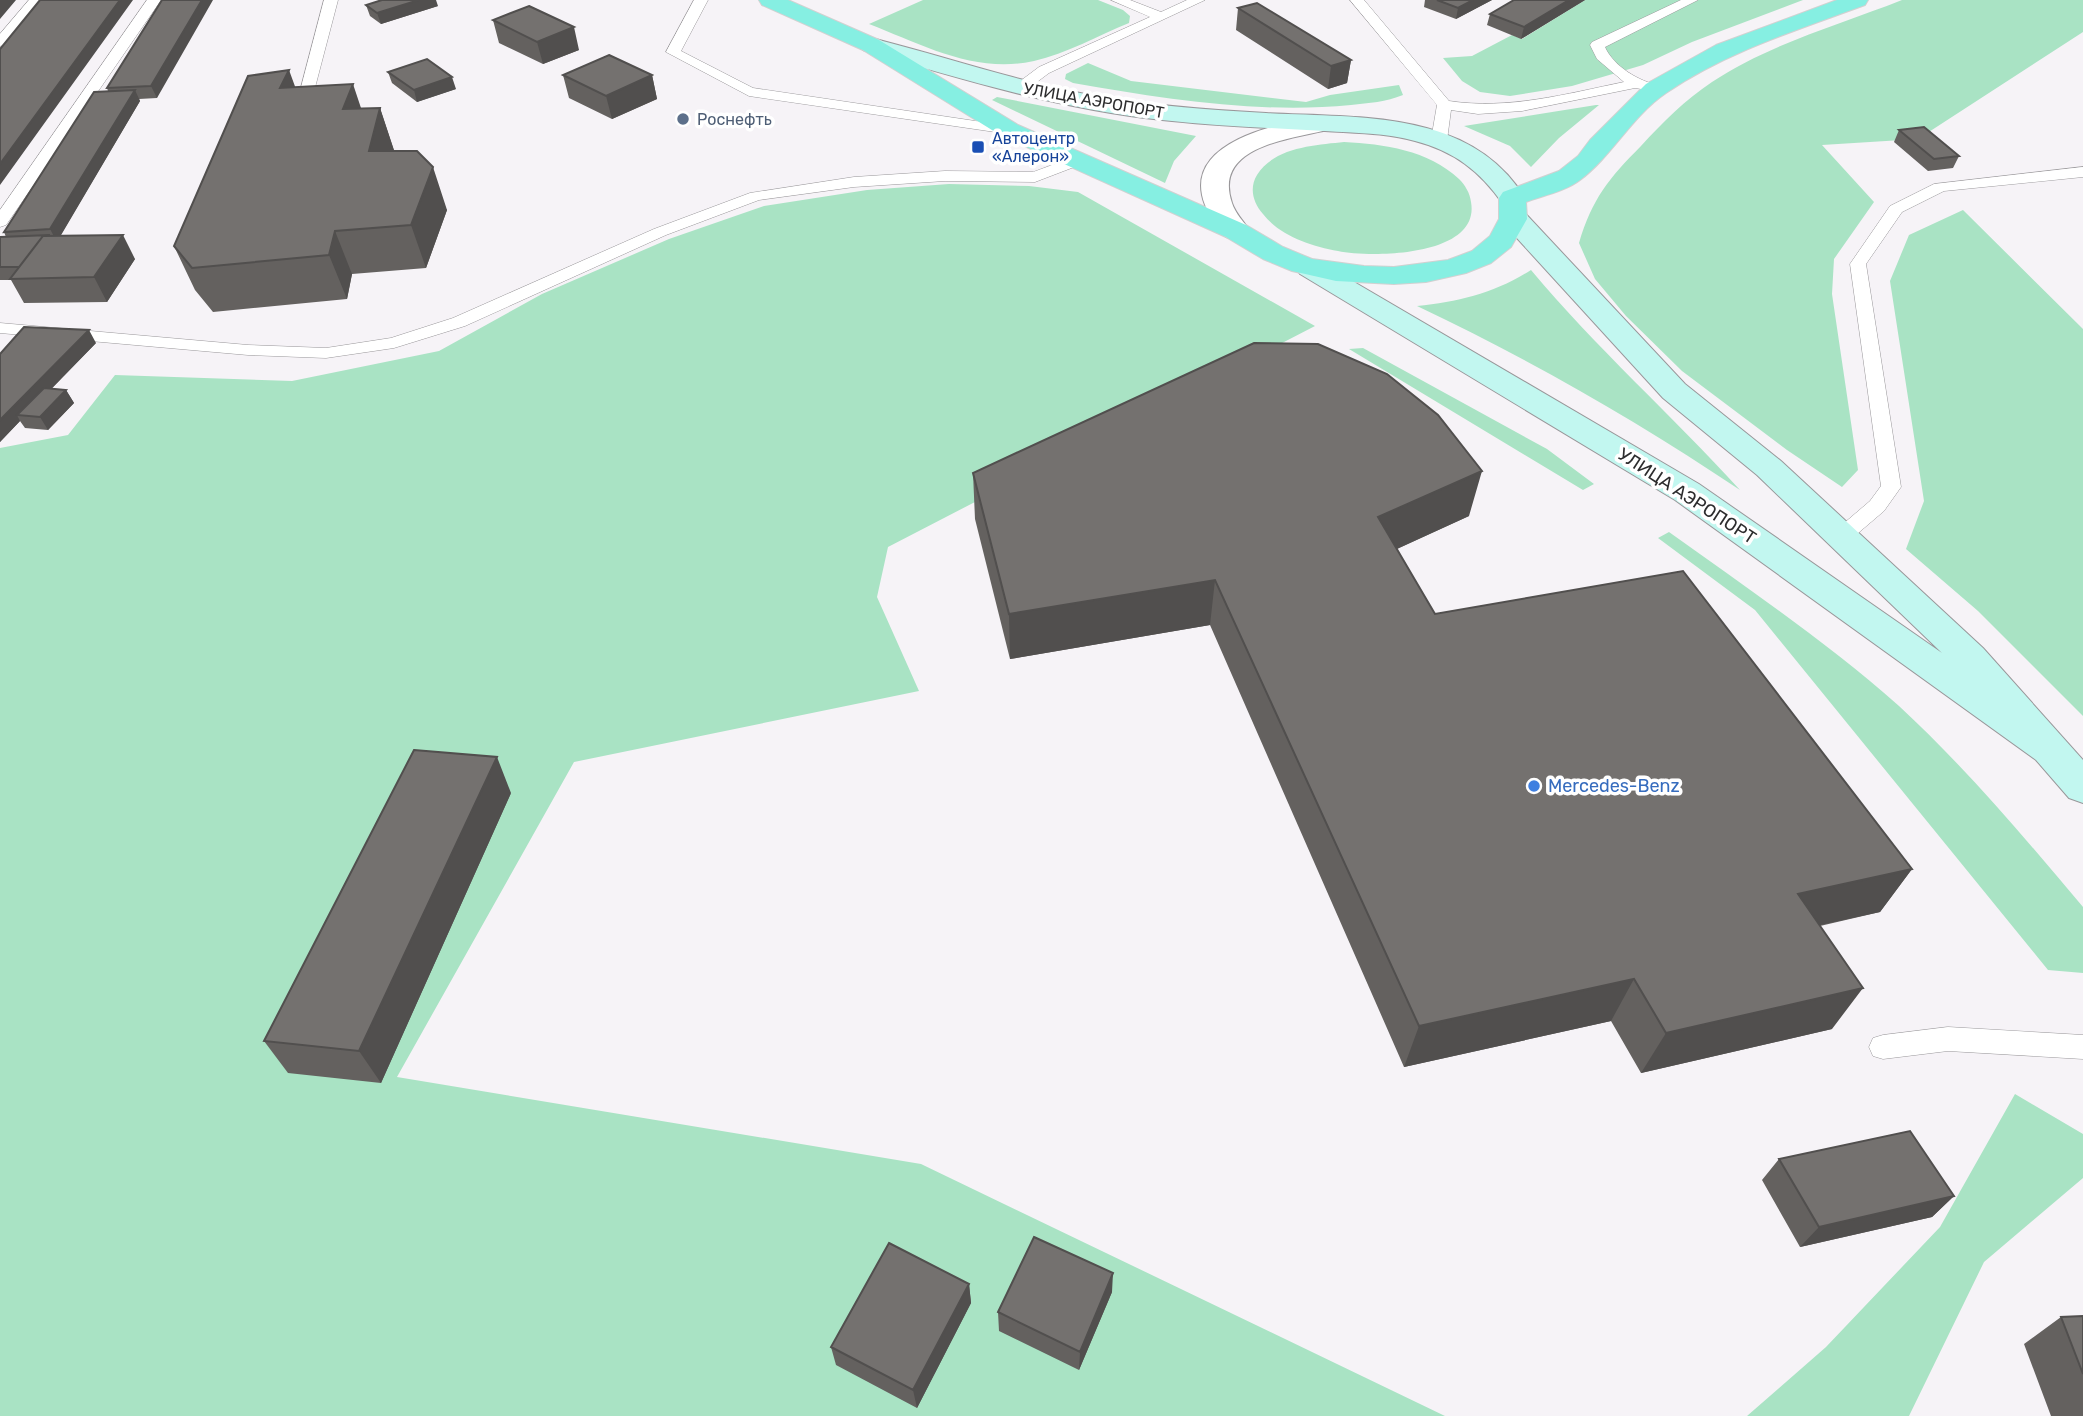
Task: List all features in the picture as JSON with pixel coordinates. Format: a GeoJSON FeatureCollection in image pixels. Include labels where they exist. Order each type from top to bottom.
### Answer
{"type":"FeatureCollection","features":[{"type":"Feature","properties":{"kind":"main road","name":"УЛИЦА АЭРОПОРТ"},"geometry":{"type":"LineString","coordinates":[[770,0],[871,45],[1009,130],[1236,231],[1268,252],[1310,268],[1687,492],[2048,749]]}},
{"type":"Feature","properties":{"kind":"main road"},"geometry":{"type":"LineString","coordinates":[[1513,208],[1567,177],[1587,161],[1645,86],[1724,50],[1857,0]]}},
{"type":"Feature","properties":{"kind":"main road","name":"УЛИЦА АЭРОПОРТ"},"geometry":{"type":"LineString","coordinates":[[871,45],[1020,88],[1134,109],[1322,124],[1375,125],[1401,129],[1465,151],[1503,181],[1513,208],[1589,303],[1674,391],[1769,468],[1843,535],[1970,658],[2083,787]]}},
{"type":"Feature","properties":{"kind":"main road","name":"УЛИЦА АЭРОПОРТ"},"geometry":{"type":"LineString","coordinates":[[1310,268],[1349,275],[1390,277],[1428,274],[1461,265],[1488,253],[1505,236],[1513,208]]}},
{"type":"Feature","properties":{"kind":"street","name":"УЛИЦА АЭРОПОРТ"},"geometry":{"type":"LineString","coordinates":[[1236,231],[1220,213],[1213,195],[1214,177],[1224,161],[1240,147],[1263,136],[1291,128],[1322,124]]}},
{"type":"Feature","properties":{"kind":"lane"},"geometry":{"type":"LineString","coordinates":[[0,42],[36,0]]}},
{"type":"Feature","properties":{"kind":"lane"},"geometry":{"type":"LineString","coordinates":[[0,222],[154,0]]}},
{"type":"Feature","properties":{"kind":"lane"},"geometry":{"type":"LineString","coordinates":[[305,99],[331,0]]}},
{"type":"Feature","properties":{"kind":"lane"},"geometry":{"type":"LineString","coordinates":[[701,0],[673,52],[749,92],[1009,130]]}},
{"type":"Feature","properties":{"kind":"lane"},"geometry":{"type":"LineString","coordinates":[[1118,0],[1163,17]]}},
{"type":"Feature","properties":{"kind":"lane"},"geometry":{"type":"LineString","coordinates":[[1020,88],[1044,70],[1198,0]]}},
{"type":"Feature","properties":{"kind":"lane"},"geometry":{"type":"LineString","coordinates":[[1357,0],[1444,106],[1478,110],[1522,107],[1645,86]]}},
{"type":"Feature","properties":{"kind":"lane"},"geometry":{"type":"LineString","coordinates":[[1645,86],[1602,56],[1597,45],[1691,0]]}},
{"type":"Feature","properties":{"kind":"lane"},"geometry":{"type":"LineString","coordinates":[[1439,140],[1444,106]]}},
{"type":"Feature","properties":{"kind":"lane"},"geometry":{"type":"LineString","coordinates":[[3,332],[326,353],[394,343],[458,323],[660,232],[756,196],[854,182],[945,176],[1035,177],[1077,161]]}},
{"type":"Feature","properties":{"kind":"lane"},"geometry":{"type":"LineString","coordinates":[[1843,535],[1877,506],[1891,486],[1858,264],[1896,209],[1940,187],[2083,172]]}},
{"type":"Feature","properties":{"kind":"lane"},"geometry":{"type":"LineString","coordinates":[[1882,1047],[1948,1039],[2083,1047]]}},
{"type":"Feature","properties":{"kind":"green space"},"geometry":{"type":"Polygon","coordinates":[[[923,0],[1098,0],[1123,10],[1130,16],[1129,23],[1070,49],[1046,58],[1012,64],[970,61],[869,24],[923,0]]]}},
{"type":"Feature","properties":{"kind":"green space"},"geometry":{"type":"Polygon","coordinates":[[[1585,0],[1803,0],[1692,42],[1643,65],[1572,86],[1510,96],[1480,92],[1462,81],[1443,58],[1472,56],[1512,35],[1522,39],[1585,0]]]}},
{"type":"Feature","properties":{"kind":"green space"},"geometry":{"type":"Polygon","coordinates":[[[1902,0],[2083,0],[2083,32],[1918,139],[1822,145],[1874,202],[1834,259],[1832,294],[1858,470],[1842,487],[1787,450],[1682,371],[1626,316],[1595,279],[1579,243],[1596,201],[1611,179],[1666,120],[1702,89],[1734,69],[1781,46],[1902,0]]]}},
{"type":"Feature","properties":{"kind":"green space"},"geometry":{"type":"Polygon","coordinates":[[[1088,63],[1131,81],[1306,102],[1330,95],[1399,85],[1403,95],[1384,101],[1351,105],[1282,108],[1142,94],[1073,83],[1065,79],[1066,74],[1088,63]]]}},
{"type":"Feature","properties":{"kind":"green space"},"geometry":{"type":"Polygon","coordinates":[[[997,97],[1196,136],[1174,161],[1165,183],[992,100],[997,97]]]}},
{"type":"Feature","properties":{"kind":"green space"},"geometry":{"type":"Polygon","coordinates":[[[1599,105],[1559,138],[1531,167],[1510,146],[1464,126],[1599,105]]]}},
{"type":"Feature","properties":{"kind":"green space"},"geometry":{"type":"Polygon","coordinates":[[[1344,142],[1405,150],[1447,169],[1461,181],[1468,192],[1471,202],[1470,220],[1459,234],[1442,244],[1421,250],[1374,254],[1317,246],[1287,234],[1270,222],[1253,195],[1255,180],[1264,166],[1274,158],[1296,149],[1344,142]]]}},
{"type":"Feature","properties":{"kind":"green space"},"geometry":{"type":"Polygon","coordinates":[[[949,184],[1029,186],[1078,192],[1315,326],[888,547],[877,597],[919,691],[574,762],[397,1077],[921,1164],[1445,1416],[0,1416],[0,448],[68,435],[115,375],[292,381],[439,351],[542,294],[669,239],[764,206],[867,190],[949,184]]]}},
{"type":"Feature","properties":{"kind":"green space"},"geometry":{"type":"Polygon","coordinates":[[[1963,210],[2083,329],[2083,716],[1978,611],[1906,549],[1924,501],[1890,281],[1909,235],[1963,210]]]}},
{"type":"Feature","properties":{"kind":"green space"},"geometry":{"type":"Polygon","coordinates":[[[1531,270],[1582,327],[1740,490],[1582,392],[1417,306],[1476,295],[1504,285],[1531,270]]]}},
{"type":"Feature","properties":{"kind":"green space"},"geometry":{"type":"Polygon","coordinates":[[[1363,348],[1547,449],[1594,484],[1583,490],[1349,349],[1363,348]]]}},
{"type":"Feature","properties":{"kind":"green space"},"geometry":{"type":"Polygon","coordinates":[[[1669,532],[1872,682],[1971,778],[2083,907],[2083,973],[2048,970],[1755,610],[1658,538],[1669,532]]]}},
{"type":"Feature","properties":{"kind":"green space"},"geometry":{"type":"Polygon","coordinates":[[[2015,1094],[2083,1134],[2083,1178],[1984,1262],[1909,1416],[1747,1416],[1826,1347],[1940,1227],[2015,1094]]]}},
{"type":"Feature","properties":{"kind":"building"},"geometry":{"type":"Polygon","coordinates":[[[40,0],[120,0],[0,164],[0,49],[40,0]]]}},
{"type":"Feature","properties":{"kind":"building"},"geometry":{"type":"Polygon","coordinates":[[[162,0],[202,0],[151,86],[107,88],[162,0]]]}},
{"type":"Feature","properties":{"kind":"building"},"geometry":{"type":"Polygon","coordinates":[[[382,0],[419,0],[377,13],[366,5],[382,0]]]}},
{"type":"Feature","properties":{"kind":"building"},"geometry":{"type":"Polygon","coordinates":[[[1437,0],[1473,0],[1458,8],[1437,0]]]}},
{"type":"Feature","properties":{"kind":"building"},"geometry":{"type":"Polygon","coordinates":[[[1514,0],[1569,0],[1524,27],[1490,14],[1514,0]]]}},
{"type":"Feature","properties":{"kind":"building"},"geometry":{"type":"Polygon","coordinates":[[[1257,3],[1351,60],[1331,66],[1238,8],[1257,3]]]}},
{"type":"Feature","properties":{"kind":"building"},"geometry":{"type":"Polygon","coordinates":[[[529,6],[574,27],[537,42],[493,20],[529,6]]]}},
{"type":"Feature","properties":{"kind":"building"},"geometry":{"type":"Polygon","coordinates":[[[609,55],[652,75],[606,96],[563,75],[609,55]]]}},
{"type":"Feature","properties":{"kind":"building"},"geometry":{"type":"Polygon","coordinates":[[[427,59],[452,77],[414,90],[388,72],[427,59]]]}},
{"type":"Feature","properties":{"kind":"building"},"geometry":{"type":"Polygon","coordinates":[[[289,70],[280,88],[353,84],[343,109],[380,108],[369,151],[417,151],[433,167],[411,225],[335,231],[329,255],[192,268],[174,246],[248,76],[289,70]]]}},
{"type":"Feature","properties":{"kind":"building"},"geometry":{"type":"Polygon","coordinates":[[[135,90],[50,229],[4,232],[94,92],[135,90]]]}},
{"type":"Feature","properties":{"kind":"building"},"geometry":{"type":"Polygon","coordinates":[[[1924,127],[1959,156],[1934,159],[1899,130],[1924,127]]]}},
{"type":"Feature","properties":{"kind":"building"},"geometry":{"type":"Polygon","coordinates":[[[50,235],[43,236],[19,267],[0,267],[0,237],[50,235]]]}},
{"type":"Feature","properties":{"kind":"building"},"geometry":{"type":"Polygon","coordinates":[[[123,235],[94,277],[10,279],[43,236],[123,235]]]}},
{"type":"Feature","properties":{"kind":"building"},"geometry":{"type":"Polygon","coordinates":[[[24,327],[89,330],[0,420],[0,354],[24,327]]]}},
{"type":"Feature","properties":{"kind":"building","name":"Mercedes-Benz"},"geometry":{"type":"Polygon","coordinates":[[[1254,343],[1318,344],[1387,374],[1438,415],[1482,471],[1378,517],[1435,614],[1683,571],[1912,869],[1798,894],[1863,988],[1666,1033],[1634,979],[1419,1026],[1215,580],[1009,614],[973,473],[1254,343]]]}},
{"type":"Feature","properties":{"kind":"building"},"geometry":{"type":"Polygon","coordinates":[[[44,388],[66,390],[40,417],[17,415],[44,388]]]}},
{"type":"Feature","properties":{"kind":"building"},"geometry":{"type":"Polygon","coordinates":[[[414,750],[497,757],[359,1051],[264,1041],[414,750]]]}},
{"type":"Feature","properties":{"kind":"building"},"geometry":{"type":"Polygon","coordinates":[[[1910,1131],[1954,1196],[1819,1227],[1779,1159],[1910,1131]]]}},
{"type":"Feature","properties":{"kind":"building"},"geometry":{"type":"Polygon","coordinates":[[[1034,1237],[1113,1273],[1080,1352],[998,1312],[1034,1237]]]}},
{"type":"Feature","properties":{"kind":"building"},"geometry":{"type":"Polygon","coordinates":[[[889,1243],[969,1284],[913,1390],[831,1347],[889,1243]]]}},
{"type":"Feature","properties":{"kind":"building"},"geometry":{"type":"Polygon","coordinates":[[[2083,1316],[2083,1374],[2061,1317],[2083,1316]]]}},
{"type":"Feature","properties":{"kind":"place","name":"Роснефть"},"geometry":{"type":"Point","coordinates":[683,119]}},
{"type":"Feature","properties":{"kind":"place","name":"Автоцентр «Алерон»"},"geometry":{"type":"Point","coordinates":[978,147]}},
{"type":"Feature","properties":{"kind":"place","name":"Mercedes-Benz"},"geometry":{"type":"Point","coordinates":[1534,786]}}]}
